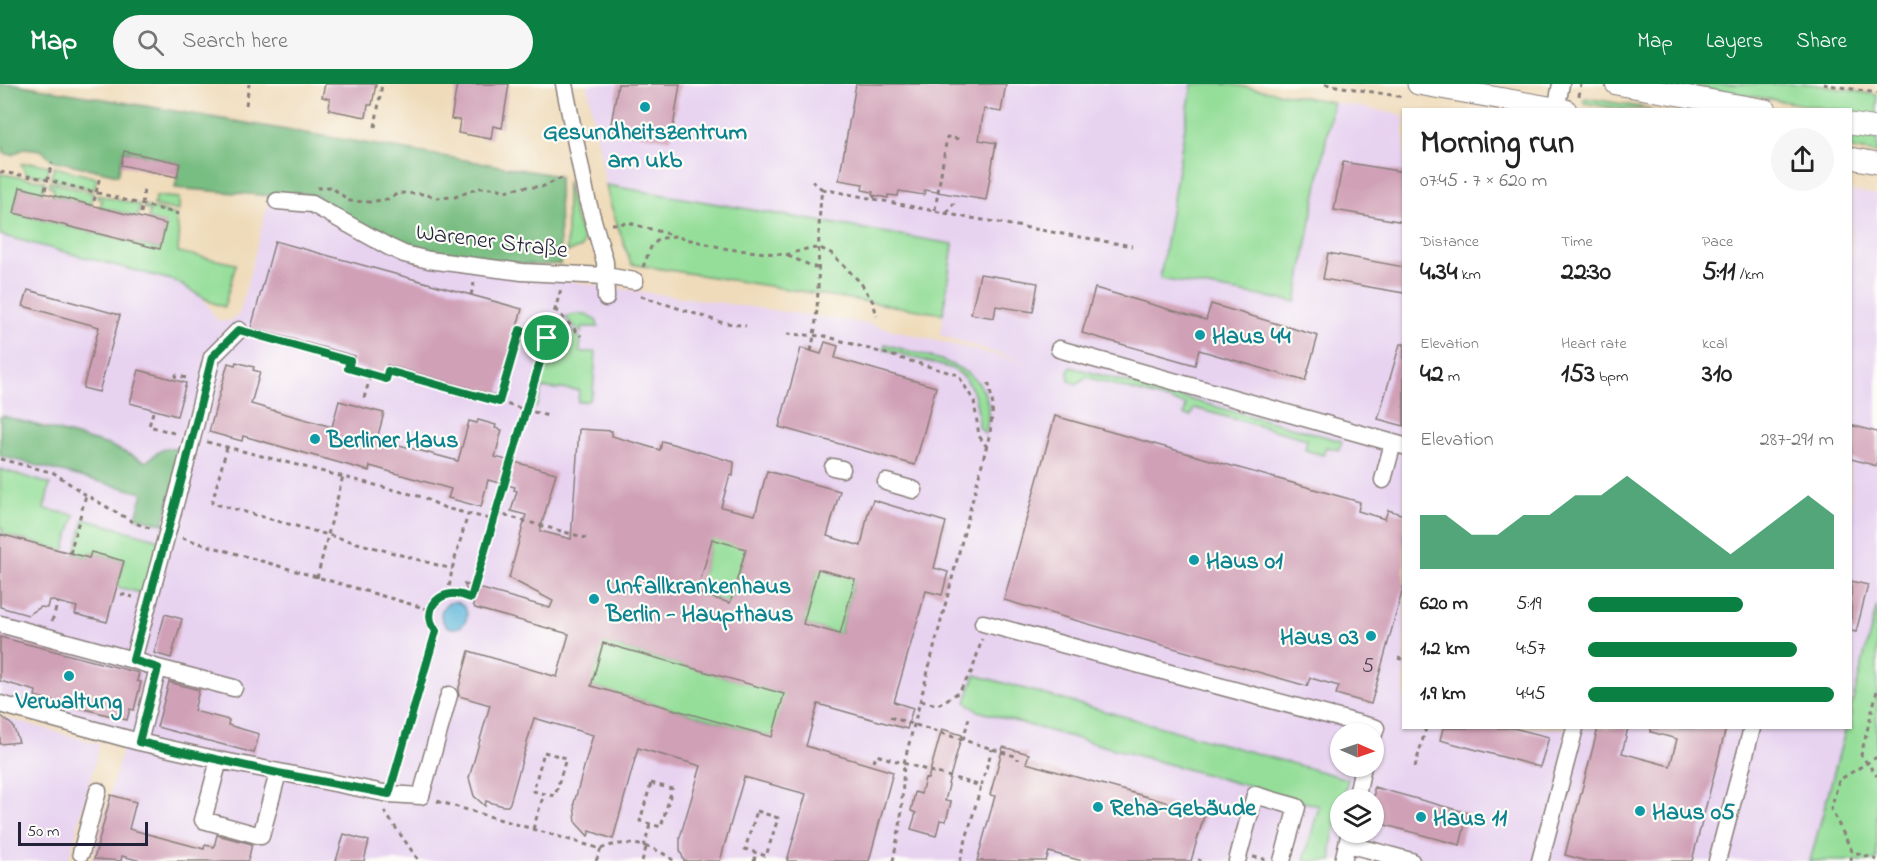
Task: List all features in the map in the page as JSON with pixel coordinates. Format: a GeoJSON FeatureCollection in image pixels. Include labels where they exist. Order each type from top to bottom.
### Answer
{"type":"FeatureCollection","features":[{"type":"Feature","properties":{"kind":"main road"},"geometry":{"type":"LineString","coordinates":[[1418,84],[1554,108]]}},
{"type":"Feature","properties":{"kind":"main road"},"geometry":{"type":"LineString","coordinates":[[1616,84],[1754,108]]}},
{"type":"Feature","properties":{"kind":"main road"},"geometry":{"type":"LineString","coordinates":[[1852,124],[1877,128]]}},
{"type":"Feature","properties":{"kind":"main road"},"geometry":{"type":"LineString","coordinates":[[1852,158],[1877,163]]}},
{"type":"Feature","properties":{"kind":"street","name":"Warener Straße"},"geometry":{"type":"LineString","coordinates":[[564,84],[587,199],[598,230],[606,276]]}},
{"type":"Feature","properties":{"kind":"street"},"geometry":{"type":"LineString","coordinates":[[1560,84],[1560,108]]}},
{"type":"Feature","properties":{"kind":"street","name":"Warener Straße"},"geometry":{"type":"LineString","coordinates":[[277,201],[312,204],[389,247],[420,258],[522,272],[606,276],[639,282]]}},
{"type":"Feature","properties":{"kind":"street"},"geometry":{"type":"LineString","coordinates":[[606,276],[606,298]]}},
{"type":"Feature","properties":{"kind":"street"},"geometry":{"type":"LineString","coordinates":[[133,660],[212,357],[239,330]]}},
{"type":"Feature","properties":{"kind":"street"},"geometry":{"type":"LineString","coordinates":[[1059,349],[1398,445],[1383,480]]}},
{"type":"Feature","properties":{"kind":"street"},"geometry":{"type":"LineString","coordinates":[[886,482],[914,489]]}},
{"type":"Feature","properties":{"kind":"street"},"geometry":{"type":"LineString","coordinates":[[985,623],[1357,723]]}},
{"type":"Feature","properties":{"kind":"street"},"geometry":{"type":"LineString","coordinates":[[0,624],[234,688]]}},
{"type":"Feature","properties":{"kind":"street"},"geometry":{"type":"LineString","coordinates":[[139,742],[158,668]]}},
{"type":"Feature","properties":{"kind":"street"},"geometry":{"type":"LineString","coordinates":[[0,704],[139,742],[249,767],[389,794],[421,796],[449,695]]}},
{"type":"Feature","properties":{"kind":"street"},"geometry":{"type":"LineString","coordinates":[[1540,861],[1575,729]]}},
{"type":"Feature","properties":{"kind":"street"},"geometry":{"type":"LineString","coordinates":[[1717,861],[1752,729]]}},
{"type":"Feature","properties":{"kind":"street"},"geometry":{"type":"LineString","coordinates":[[219,760],[203,820],[261,836],[278,773]]}},
{"type":"Feature","properties":{"kind":"street"},"geometry":{"type":"LineString","coordinates":[[81,853],[98,791]]}},
{"type":"Feature","properties":{"kind":"street"},"geometry":{"type":"LineString","coordinates":[[1237,861],[1255,795],[1297,807],[1282,861]]}},
{"type":"Feature","properties":{"kind":"street"},"geometry":{"type":"LineString","coordinates":[[1343,861],[1348,843]]}},
{"type":"Feature","properties":{"kind":"street"},"geometry":{"type":"LineString","coordinates":[[1362,843],[1411,861]]}},
{"type":"Feature","properties":{"kind":"path"},"geometry":{"type":"LineString","coordinates":[[246,105],[249,84]]}},
{"type":"Feature","properties":{"kind":"path"},"geometry":{"type":"LineString","coordinates":[[375,127],[382,84]]}},
{"type":"Feature","properties":{"kind":"path"},"geometry":{"type":"LineString","coordinates":[[1824,84],[1877,93]]}},
{"type":"Feature","properties":{"kind":"path"},"geometry":{"type":"LineString","coordinates":[[935,210],[947,137],[959,139]]}},
{"type":"Feature","properties":{"kind":"path"},"geometry":{"type":"LineString","coordinates":[[45,190],[52,163]]}},
{"type":"Feature","properties":{"kind":"path"},"geometry":{"type":"LineString","coordinates":[[0,172],[48,180],[179,214]]}},
{"type":"Feature","properties":{"kind":"path"},"geometry":{"type":"LineString","coordinates":[[94,201],[100,176]]}},
{"type":"Feature","properties":{"kind":"path"},"geometry":{"type":"LineString","coordinates":[[314,189],[331,187],[350,201],[369,202],[388,199],[399,193],[437,198],[455,197],[478,188],[496,188],[505,191],[523,187],[542,187],[564,177]]}},
{"type":"Feature","properties":{"kind":"path"},"geometry":{"type":"LineString","coordinates":[[812,181],[822,189],[1132,246]]}},
{"type":"Feature","properties":{"kind":"path"},"geometry":{"type":"LineString","coordinates":[[141,213],[144,189]]}},
{"type":"Feature","properties":{"kind":"path"},"geometry":{"type":"LineString","coordinates":[[811,351],[819,269],[822,189]]}},
{"type":"Feature","properties":{"kind":"path"},"geometry":{"type":"LineString","coordinates":[[947,213],[954,203]]}},
{"type":"Feature","properties":{"kind":"path"},"geometry":{"type":"LineString","coordinates":[[606,226],[614,223],[629,223],[729,249],[786,255],[819,269]]}},
{"type":"Feature","properties":{"kind":"path"},"geometry":{"type":"LineString","coordinates":[[674,236],[659,239],[651,247],[639,282],[720,322],[746,326]]}},
{"type":"Feature","properties":{"kind":"path"},"geometry":{"type":"LineString","coordinates":[[786,255],[806,249],[820,248],[831,253],[860,282],[873,302],[877,316]]}},
{"type":"Feature","properties":{"kind":"path"},"geometry":{"type":"LineString","coordinates":[[389,794],[436,631],[431,622],[431,610],[438,599],[448,594],[460,594],[471,598],[564,273]]}},
{"type":"Feature","properties":{"kind":"path"},"geometry":{"type":"LineString","coordinates":[[555,309],[581,336]]}},
{"type":"Feature","properties":{"kind":"path"},"geometry":{"type":"LineString","coordinates":[[239,330],[350,361],[348,368],[371,375],[386,379],[387,370],[548,416]]}},
{"type":"Feature","properties":{"kind":"path"},"geometry":{"type":"LineString","coordinates":[[499,402],[520,330],[547,338]]}},
{"type":"Feature","properties":{"kind":"path"},"geometry":{"type":"LineString","coordinates":[[787,334],[814,334],[958,375],[974,401],[979,436],[987,447]]}},
{"type":"Feature","properties":{"kind":"path"},"geometry":{"type":"LineString","coordinates":[[364,398],[371,375]]}},
{"type":"Feature","properties":{"kind":"path"},"geometry":{"type":"LineString","coordinates":[[894,861],[901,820],[904,763],[990,433],[993,406],[988,379]]}},
{"type":"Feature","properties":{"kind":"path"},"geometry":{"type":"LineString","coordinates":[[476,395],[478,390]]}},
{"type":"Feature","properties":{"kind":"path"},"geometry":{"type":"LineString","coordinates":[[153,412],[149,426],[422,497],[446,508],[494,520]]}},
{"type":"Feature","properties":{"kind":"path"},"geometry":{"type":"LineString","coordinates":[[227,447],[212,503],[452,568]]}},
{"type":"Feature","properties":{"kind":"path"},"geometry":{"type":"LineString","coordinates":[[0,459],[54,474],[135,523],[431,610]]}},
{"type":"Feature","properties":{"kind":"path"},"geometry":{"type":"LineString","coordinates":[[317,578],[343,477]]}},
{"type":"Feature","properties":{"kind":"path"},"geometry":{"type":"LineString","coordinates":[[506,482],[513,483]]}},
{"type":"Feature","properties":{"kind":"path"},"geometry":{"type":"LineString","coordinates":[[70,553],[86,495]]}},
{"type":"Feature","properties":{"kind":"path"},"geometry":{"type":"LineString","coordinates":[[496,513],[586,538]]}},
{"type":"Feature","properties":{"kind":"path"},"geometry":{"type":"LineString","coordinates":[[448,594],[452,568],[468,514]]}},
{"type":"Feature","properties":{"kind":"path"},"geometry":{"type":"LineString","coordinates":[[921,700],[938,705],[959,692],[972,671],[985,623]]}},
{"type":"Feature","properties":{"kind":"path"},"geometry":{"type":"LineString","coordinates":[[1398,658],[1402,659]]}},
{"type":"Feature","properties":{"kind":"path"},"geometry":{"type":"LineString","coordinates":[[1877,691],[1861,755],[1877,776]]}},
{"type":"Feature","properties":{"kind":"path"},"geometry":{"type":"LineString","coordinates":[[963,740],[970,714]]}},
{"type":"Feature","properties":{"kind":"path"},"geometry":{"type":"LineString","coordinates":[[890,717],[1018,757],[1017,760]]}},
{"type":"Feature","properties":{"kind":"path"},"geometry":{"type":"LineString","coordinates":[[1415,767],[1426,729]]}},
{"type":"Feature","properties":{"kind":"path"},"geometry":{"type":"LineString","coordinates":[[960,861],[992,749]]}},
{"type":"Feature","properties":{"kind":"path"},"geometry":{"type":"LineString","coordinates":[[544,752],[566,758],[555,796],[544,794],[533,790],[544,752]]}},
{"type":"Feature","properties":{"kind":"path"},"geometry":{"type":"LineString","coordinates":[[874,762],[876,755],[981,786]]}},
{"type":"Feature","properties":{"kind":"path"},"geometry":{"type":"LineString","coordinates":[[1851,861],[1852,851],[1831,809],[1839,780],[1877,757]]}},
{"type":"Feature","properties":{"kind":"path"},"geometry":{"type":"LineString","coordinates":[[651,783],[672,789],[661,827],[650,824],[639,821],[651,783]]}},
{"type":"Feature","properties":{"kind":"path"},"geometry":{"type":"LineString","coordinates":[[533,829],[544,794]]}},
{"type":"Feature","properties":{"kind":"path"},"geometry":{"type":"LineString","coordinates":[[421,796],[601,849]]}},
{"type":"Feature","properties":{"kind":"path"},"geometry":{"type":"LineString","coordinates":[[384,811],[419,861]]}},
{"type":"Feature","properties":{"kind":"path"},"geometry":{"type":"LineString","coordinates":[[757,811],[778,818],[766,856],[756,853],[745,849],[757,811]]}},
{"type":"Feature","properties":{"kind":"path"},"geometry":{"type":"LineString","coordinates":[[642,861],[650,824]]}},
{"type":"Feature","properties":{"kind":"path"},"geometry":{"type":"LineString","coordinates":[[596,861],[601,849],[626,842],[657,851],[674,861]]}},
{"type":"Feature","properties":{"kind":"path"},"geometry":{"type":"LineString","coordinates":[[1852,851],[1877,860]]}},
{"type":"Feature","properties":{"kind":"path"},"geometry":{"type":"LineString","coordinates":[[754,861],[756,853]]}},
{"type":"Feature","properties":{"kind":"shaded area"},"geometry":{"type":"Polygon","coordinates":[[[587,84],[1192,84],[1160,279],[1296,301],[1333,102],[1402,115],[1402,729],[1846,729],[1810,861],[92,861],[126,734],[0,699],[0,235],[175,281],[202,297],[218,321],[228,321],[239,315],[270,195],[284,197],[294,192],[317,196],[537,277],[864,323],[1028,363],[940,335],[953,244],[606,185],[587,84]]]}},
{"type":"Feature","properties":{"kind":"shaded area"},"geometry":{"type":"Polygon","coordinates":[[[1852,191],[1877,195],[1877,605],[1852,704],[1852,191]]]}},
{"type":"Feature","properties":{"kind":"shaded area"},"geometry":{"type":"Polygon","coordinates":[[[0,716],[100,744],[68,861],[0,861],[0,716]]]}},
{"type":"Feature","properties":{"kind":"green space"},"geometry":{"type":"Polygon","coordinates":[[[0,84],[15,84],[559,176],[560,264],[539,265],[427,255],[389,243],[321,203],[317,196],[294,192],[284,197],[175,188],[180,163],[124,151],[118,175],[52,160],[41,150],[25,148],[12,155],[3,153],[4,148],[0,147],[0,84]]]}},
{"type":"Feature","properties":{"kind":"green space"},"geometry":{"type":"Polygon","coordinates":[[[1192,84],[1228,84],[1333,102],[1296,302],[1160,279],[1192,84]]]}},
{"type":"Feature","properties":{"kind":"green space"},"geometry":{"type":"Polygon","coordinates":[[[1679,84],[1812,84],[1877,95],[1877,118],[1852,113],[1852,108],[1823,108],[1679,84]]]}},
{"type":"Feature","properties":{"kind":"green space"},"geometry":{"type":"Polygon","coordinates":[[[1586,98],[1647,108],[1617,108],[1585,103],[1583,100],[1586,98]]]}},
{"type":"Feature","properties":{"kind":"green space"},"geometry":{"type":"Polygon","coordinates":[[[1852,134],[1877,139],[1877,153],[1852,149],[1852,134]]]}},
{"type":"Feature","properties":{"kind":"green space"},"geometry":{"type":"Polygon","coordinates":[[[33,163],[49,166],[47,177],[26,174],[21,164],[33,163]]]}},
{"type":"Feature","properties":{"kind":"green space"},"geometry":{"type":"Polygon","coordinates":[[[54,167],[97,178],[94,190],[51,179],[54,167]]]}},
{"type":"Feature","properties":{"kind":"green space"},"geometry":{"type":"Polygon","coordinates":[[[0,174],[45,181],[42,193],[20,187],[14,213],[159,249],[166,224],[148,219],[150,210],[144,209],[144,206],[176,215],[179,237],[178,252],[236,264],[224,307],[175,281],[0,235],[0,174]]]}},
{"type":"Feature","properties":{"kind":"green space"},"geometry":{"type":"Polygon","coordinates":[[[567,181],[575,218],[584,240],[582,247],[567,252],[567,181]]]}},
{"type":"Feature","properties":{"kind":"green space"},"geometry":{"type":"Polygon","coordinates":[[[50,182],[93,193],[91,205],[52,195],[54,188],[49,186],[50,182]]]}},
{"type":"Feature","properties":{"kind":"green space"},"geometry":{"type":"Polygon","coordinates":[[[606,185],[953,244],[943,314],[631,264],[606,185]]]}},
{"type":"Feature","properties":{"kind":"green space"},"geometry":{"type":"Polygon","coordinates":[[[97,195],[140,205],[138,217],[100,207],[102,200],[97,198],[97,195]]]}},
{"type":"Feature","properties":{"kind":"green space"},"geometry":{"type":"Polygon","coordinates":[[[156,196],[179,198],[179,211],[154,205],[156,196]]]}},
{"type":"Feature","properties":{"kind":"green space"},"geometry":{"type":"Polygon","coordinates":[[[575,314],[593,317],[598,327],[582,327],[581,333],[565,317],[575,314]]]}},
{"type":"Feature","properties":{"kind":"green space"},"geometry":{"type":"Polygon","coordinates":[[[561,319],[581,339],[580,352],[596,352],[593,392],[588,401],[578,402],[579,390],[542,388],[537,406],[532,409],[543,362],[561,319]]]}},
{"type":"Feature","properties":{"kind":"green space"},"geometry":{"type":"Polygon","coordinates":[[[885,344],[943,361],[975,379],[985,393],[988,411],[985,434],[979,427],[978,410],[971,386],[960,374],[953,369],[884,349],[885,344]]]}},
{"type":"Feature","properties":{"kind":"green space"},"geometry":{"type":"Polygon","coordinates":[[[1071,367],[1342,441],[1339,450],[1326,447],[1323,455],[1305,450],[1307,439],[1194,408],[1191,416],[1184,415],[1186,405],[1086,377],[1077,384],[1069,381],[1068,372],[1071,367]]]}},
{"type":"Feature","properties":{"kind":"green space"},"geometry":{"type":"Polygon","coordinates":[[[0,417],[109,445],[146,462],[163,450],[171,448],[183,450],[163,524],[136,517],[143,493],[0,456],[0,417]]]}},
{"type":"Feature","properties":{"kind":"green space"},"geometry":{"type":"Polygon","coordinates":[[[0,469],[50,484],[44,509],[75,515],[64,551],[2,534],[3,529],[0,528],[0,469]]]}},
{"type":"Feature","properties":{"kind":"green space"},"geometry":{"type":"Polygon","coordinates":[[[84,519],[160,540],[145,594],[117,587],[124,561],[91,552],[89,558],[75,554],[84,519]]]}},
{"type":"Feature","properties":{"kind":"green space"},"geometry":{"type":"Polygon","coordinates":[[[714,531],[729,543],[748,541],[730,603],[697,593],[714,531]]]}},
{"type":"Feature","properties":{"kind":"green space"},"geometry":{"type":"Polygon","coordinates":[[[820,561],[830,573],[839,575],[842,567],[857,571],[839,637],[836,633],[803,624],[820,561]]]}},
{"type":"Feature","properties":{"kind":"green space"},"geometry":{"type":"Polygon","coordinates":[[[1877,605],[1877,861],[1810,861],[1846,729],[1852,729],[1852,704],[1877,605]]]}},
{"type":"Feature","properties":{"kind":"green space"},"geometry":{"type":"Polygon","coordinates":[[[599,642],[789,695],[776,738],[587,685],[599,658],[599,642]]]}},
{"type":"Feature","properties":{"kind":"green space"},"geometry":{"type":"Polygon","coordinates":[[[975,675],[1330,774],[1330,777],[1348,779],[1346,789],[1330,789],[1332,861],[1304,861],[1319,806],[978,711],[966,702],[975,675]]]}},
{"type":"Feature","properties":{"kind":"water"},"geometry":{"type":"Polygon","coordinates":[[[454,602],[463,606],[467,615],[463,624],[454,628],[445,624],[441,615],[445,606],[454,602]]]}},
{"type":"Feature","properties":{"kind":"building"},"geometry":{"type":"Polygon","coordinates":[[[325,84],[376,84],[372,105],[368,105],[366,117],[329,110],[330,99],[322,97],[325,84]]]}},
{"type":"Feature","properties":{"kind":"building"},"geometry":{"type":"Polygon","coordinates":[[[457,84],[509,84],[502,128],[493,126],[491,139],[458,133],[460,120],[451,119],[457,84]]]}},
{"type":"Feature","properties":{"kind":"building","name":"Gesundheitszentrum am ukb"},"geometry":{"type":"Polygon","coordinates":[[[618,84],[680,84],[671,140],[610,130],[618,84]]]}},
{"type":"Feature","properties":{"kind":"building"},"geometry":{"type":"Polygon","coordinates":[[[856,84],[1006,84],[1001,112],[984,109],[979,140],[996,143],[986,200],[925,190],[924,195],[899,191],[898,196],[888,195],[888,198],[872,195],[873,192],[862,190],[863,184],[839,180],[856,84]]]}},
{"type":"Feature","properties":{"kind":"building"},"geometry":{"type":"Polygon","coordinates":[[[124,151],[180,163],[177,177],[121,165],[124,151]]]}},
{"type":"Feature","properties":{"kind":"building"},"geometry":{"type":"Polygon","coordinates":[[[1343,162],[1402,172],[1402,222],[1334,210],[1343,162]]]}},
{"type":"Feature","properties":{"kind":"building"},"geometry":{"type":"Polygon","coordinates":[[[20,187],[166,224],[160,249],[14,213],[20,187]]]}},
{"type":"Feature","properties":{"kind":"building"},"geometry":{"type":"Polygon","coordinates":[[[275,241],[522,309],[498,396],[387,365],[384,374],[352,365],[355,356],[251,328],[275,241]]]}},
{"type":"Feature","properties":{"kind":"building"},"geometry":{"type":"Polygon","coordinates":[[[1328,253],[1402,267],[1402,293],[1323,279],[1328,253]]]}},
{"type":"Feature","properties":{"kind":"building"},"geometry":{"type":"Polygon","coordinates":[[[980,274],[1038,283],[1033,312],[996,306],[994,318],[971,314],[980,274]]]}},
{"type":"Feature","properties":{"kind":"building","name":"Haus 44"},"geometry":{"type":"Polygon","coordinates":[[[1095,288],[1206,320],[1211,304],[1318,336],[1305,381],[1199,350],[1195,365],[1082,333],[1095,288]]]}},
{"type":"Feature","properties":{"kind":"building"},"geometry":{"type":"Polygon","coordinates":[[[28,290],[120,315],[99,392],[83,388],[99,327],[23,306],[28,290]]]}},
{"type":"Feature","properties":{"kind":"building"},"geometry":{"type":"Polygon","coordinates":[[[825,342],[838,346],[835,358],[936,387],[915,465],[779,427],[801,348],[821,354],[825,342]]]}},
{"type":"Feature","properties":{"kind":"building"},"geometry":{"type":"Polygon","coordinates":[[[1400,344],[1402,344],[1402,425],[1378,419],[1400,344]]]}},
{"type":"Feature","properties":{"kind":"building","name":"Unfallkrankenhaus Berlin - Haupthaus"},"geometry":{"type":"Polygon","coordinates":[[[236,362],[254,367],[253,370],[260,372],[251,404],[332,427],[339,401],[384,413],[377,439],[458,461],[469,421],[477,423],[478,420],[496,425],[495,428],[502,430],[495,457],[556,473],[540,531],[571,539],[579,429],[612,431],[612,436],[660,450],[662,441],[734,462],[733,476],[730,475],[721,507],[755,515],[767,471],[840,491],[827,536],[861,546],[873,500],[946,522],[934,568],[948,572],[942,595],[926,591],[894,702],[913,708],[907,729],[818,704],[806,746],[893,772],[869,861],[787,861],[806,794],[744,777],[720,861],[684,861],[680,850],[680,837],[701,766],[638,748],[613,839],[590,831],[588,836],[576,823],[574,803],[593,735],[534,718],[510,803],[508,806],[503,806],[486,801],[485,806],[474,796],[469,778],[490,705],[459,696],[458,691],[469,651],[557,677],[569,634],[475,608],[464,584],[550,608],[553,601],[509,578],[526,515],[511,511],[517,491],[514,490],[515,487],[488,480],[481,507],[448,498],[451,489],[370,466],[369,471],[243,436],[242,441],[209,432],[228,363],[235,365],[236,362]],[[712,539],[697,593],[730,603],[746,549],[712,539]],[[818,569],[803,624],[840,634],[855,579],[818,569]],[[603,643],[591,686],[772,737],[784,694],[603,643]]]}},
{"type":"Feature","properties":{"kind":"building"},"geometry":{"type":"Polygon","coordinates":[[[139,370],[186,383],[177,416],[130,403],[139,370]]]}},
{"type":"Feature","properties":{"kind":"building","name":"Haus 01"},"geometry":{"type":"Polygon","coordinates":[[[1055,416],[1360,502],[1358,511],[1385,519],[1388,510],[1402,514],[1402,592],[1371,704],[1336,694],[1339,686],[1310,678],[1307,686],[1004,600],[1055,416]]]}},
{"type":"Feature","properties":{"kind":"building"},"geometry":{"type":"Polygon","coordinates":[[[1852,425],[1877,432],[1877,466],[1852,459],[1852,425]]]}},
{"type":"Feature","properties":{"kind":"building"},"geometry":{"type":"Polygon","coordinates":[[[0,534],[89,558],[91,552],[124,561],[107,622],[75,614],[77,607],[49,600],[47,608],[41,607],[28,615],[0,607],[0,534]]]}},
{"type":"Feature","properties":{"kind":"building"},"geometry":{"type":"Polygon","coordinates":[[[1852,581],[1868,585],[1856,632],[1852,631],[1852,581]]]}},
{"type":"Feature","properties":{"kind":"building"},"geometry":{"type":"Polygon","coordinates":[[[165,614],[182,619],[171,658],[154,653],[165,614]]]}},
{"type":"Feature","properties":{"kind":"building","name":"Verwaltung"},"geometry":{"type":"Polygon","coordinates":[[[0,637],[139,673],[137,681],[141,682],[134,710],[130,709],[127,720],[35,696],[36,691],[0,681],[0,637]]]}},
{"type":"Feature","properties":{"kind":"building"},"geometry":{"type":"Polygon","coordinates":[[[169,682],[199,690],[194,711],[229,720],[228,725],[259,734],[254,753],[157,727],[169,682]]]}},
{"type":"Feature","properties":{"kind":"building"},"geometry":{"type":"Polygon","coordinates":[[[0,715],[13,726],[19,742],[0,744],[0,715]]]}},
{"type":"Feature","properties":{"kind":"building"},"geometry":{"type":"Polygon","coordinates":[[[942,729],[962,735],[945,801],[951,802],[946,821],[940,820],[936,836],[911,829],[916,813],[911,811],[915,792],[921,794],[925,778],[928,779],[942,729]]]}},
{"type":"Feature","properties":{"kind":"building"},"geometry":{"type":"Polygon","coordinates":[[[1443,729],[1517,729],[1549,737],[1540,767],[1440,740],[1443,729]]]}},
{"type":"Feature","properties":{"kind":"building","name":"Haus 05"},"geometry":{"type":"Polygon","coordinates":[[[1598,729],[1628,729],[1622,753],[1670,766],[1677,739],[1651,732],[1651,729],[1726,729],[1692,861],[1587,861],[1565,855],[1598,729]]]}},
{"type":"Feature","properties":{"kind":"building","name":"Reha-Gebäude"},"geometry":{"type":"Polygon","coordinates":[[[1003,747],[1029,754],[1026,763],[1205,813],[1191,861],[1082,861],[1049,852],[1046,861],[977,861],[995,796],[990,795],[1003,747]]]}},
{"type":"Feature","properties":{"kind":"building","name":"Haus 11"},"geometry":{"type":"Polygon","coordinates":[[[1384,790],[1468,813],[1460,845],[1384,825],[1384,790]]]}},
{"type":"Feature","properties":{"kind":"building"},"geometry":{"type":"Polygon","coordinates":[[[111,795],[136,802],[129,829],[204,849],[205,845],[214,847],[217,835],[252,844],[248,861],[141,861],[122,856],[121,861],[94,859],[111,795]]]}},
{"type":"Feature","properties":{"kind":"building"},"geometry":{"type":"Polygon","coordinates":[[[344,834],[369,841],[364,861],[336,861],[344,834]]]}},
{"type":"Feature","properties":{"kind":"place","name":"Gesundheitszentrum am ukb"},"geometry":{"type":"Point","coordinates":[645,107]}},
{"type":"Feature","properties":{"kind":"place","name":"Haus 44"},"geometry":{"type":"Point","coordinates":[1200,335]}},
{"type":"Feature","properties":{"kind":"place","name":"Berliner Haus"},"geometry":{"type":"Point","coordinates":[315,439]}},
{"type":"Feature","properties":{"kind":"place","name":"Haus 01"},"geometry":{"type":"Point","coordinates":[1194,560]}},
{"type":"Feature","properties":{"kind":"place","name":"Unfallkrankenhaus Berlin - Haupthaus"},"geometry":{"type":"Point","coordinates":[594,599]}},
{"type":"Feature","properties":{"kind":"place","name":"Haus 03"},"geometry":{"type":"Point","coordinates":[1371,636]}},
{"type":"Feature","properties":{"kind":"place","name":"Verwaltung"},"geometry":{"type":"Point","coordinates":[69,676]}},
{"type":"Feature","properties":{"kind":"place","name":"Reha-Gebäude"},"geometry":{"type":"Point","coordinates":[1098,807]}},
{"type":"Feature","properties":{"kind":"place","name":"Haus 05"},"geometry":{"type":"Point","coordinates":[1640,811]}},
{"type":"Feature","properties":{"kind":"place","name":"Haus 11"},"geometry":{"type":"Point","coordinates":[1421,817]}},
{"type":"Feature","properties":{"kind":"route"},"geometry":{"type":"LineString","coordinates":[[239,330],[350,361],[348,368],[386,379],[388,371],[499,402],[520,330],[547,338],[471,598],[460,594],[448,594],[433,604],[430,617],[436,631],[389,794],[278,773],[139,742],[158,668],[133,660],[212,357],[239,330]]}}]}
